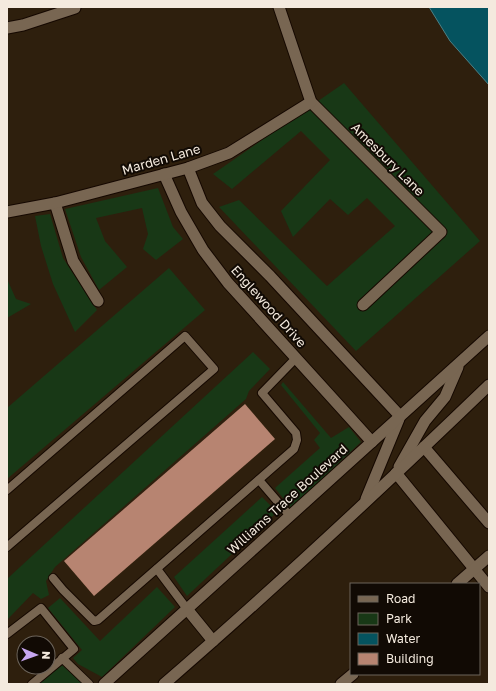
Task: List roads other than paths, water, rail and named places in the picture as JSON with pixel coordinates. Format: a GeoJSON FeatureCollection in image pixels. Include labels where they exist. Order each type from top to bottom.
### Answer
{"type":"FeatureCollection","features":[{"type":"Feature","properties":{"kind":"street","name":"Amesbury Lane"},"geometry":{"type":"LineString","coordinates":[[279,7],[311,102],[440,232],[363,305]]}},
{"type":"Feature","properties":{"kind":"street"},"geometry":{"type":"LineString","coordinates":[[7,28],[23,25],[75,8]]}},
{"type":"Feature","properties":{"kind":"street","name":"Marden Lane"},"geometry":{"type":"LineString","coordinates":[[7,212],[55,203],[188,168],[229,153],[311,102]]}},
{"type":"Feature","properties":{"kind":"street","name":"Englewood Drive"},"geometry":{"type":"LineString","coordinates":[[188,168],[202,203],[220,226],[270,276],[400,416]]}},
{"type":"Feature","properties":{"kind":"street","name":"Englewood Drive"},"geometry":{"type":"LineString","coordinates":[[164,174],[181,212],[203,250],[228,283],[372,442]]}},
{"type":"Feature","properties":{"kind":"street"},"geometry":{"type":"LineString","coordinates":[[55,203],[73,261],[98,301]]}},
{"type":"Feature","properties":{"kind":"street","name":"Williams Trace Boulevard"},"geometry":{"type":"LineString","coordinates":[[104,684],[489,336]]}},
{"type":"Feature","properties":{"kind":"street"},"geometry":{"type":"LineString","coordinates":[[396,473],[406,452],[425,421],[445,397],[459,363]]}},
{"type":"Feature","properties":{"kind":"street"},"geometry":{"type":"LineString","coordinates":[[164,684],[396,473],[489,385]]}},
{"type":"Feature","properties":{"kind":"street"},"geometry":{"type":"LineString","coordinates":[[364,502],[394,434],[400,416]]}},
{"type":"Feature","properties":{"kind":"street"},"geometry":{"type":"LineString","coordinates":[[424,447],[489,523]]}},
{"type":"Feature","properties":{"kind":"street"},"geometry":{"type":"LineString","coordinates":[[396,473],[489,587]]}},
{"type":"Feature","properties":{"kind":"street"},"geometry":{"type":"LineString","coordinates":[[458,583],[489,556]]}},
{"type":"Feature","properties":{"kind":"street"},"geometry":{"type":"LineString","coordinates":[[187,609],[213,641]]}},
{"type":"Feature","properties":{"kind":"street"},"geometry":{"type":"LineString","coordinates":[[341,684],[352,675]]}},
{"type":"Feature","properties":{"kind":"lane"},"geometry":{"type":"LineString","coordinates":[[7,490],[185,336],[214,369],[7,547]]}},
{"type":"Feature","properties":{"kind":"lane"},"geometry":{"type":"LineString","coordinates":[[53,578],[62,590],[94,621],[96,621],[294,449],[297,440],[296,433],[262,393],[296,358]]}},
{"type":"Feature","properties":{"kind":"lane"},"geometry":{"type":"LineString","coordinates":[[259,480],[290,516]]}},
{"type":"Feature","properties":{"kind":"lane"},"geometry":{"type":"LineString","coordinates":[[157,569],[187,609]]}},
{"type":"Feature","properties":{"kind":"lane"},"geometry":{"type":"LineString","coordinates":[[7,634],[41,608],[74,648],[32,684]]}},
{"type":"Feature","properties":{"kind":"lane"},"geometry":{"type":"LineString","coordinates":[[62,658],[90,684]]}},
{"type":"Feature","properties":{"kind":"water"},"geometry":{"type":"Polygon","coordinates":[[[429,7],[489,7],[489,85],[450,41],[429,7]]]}}]}
